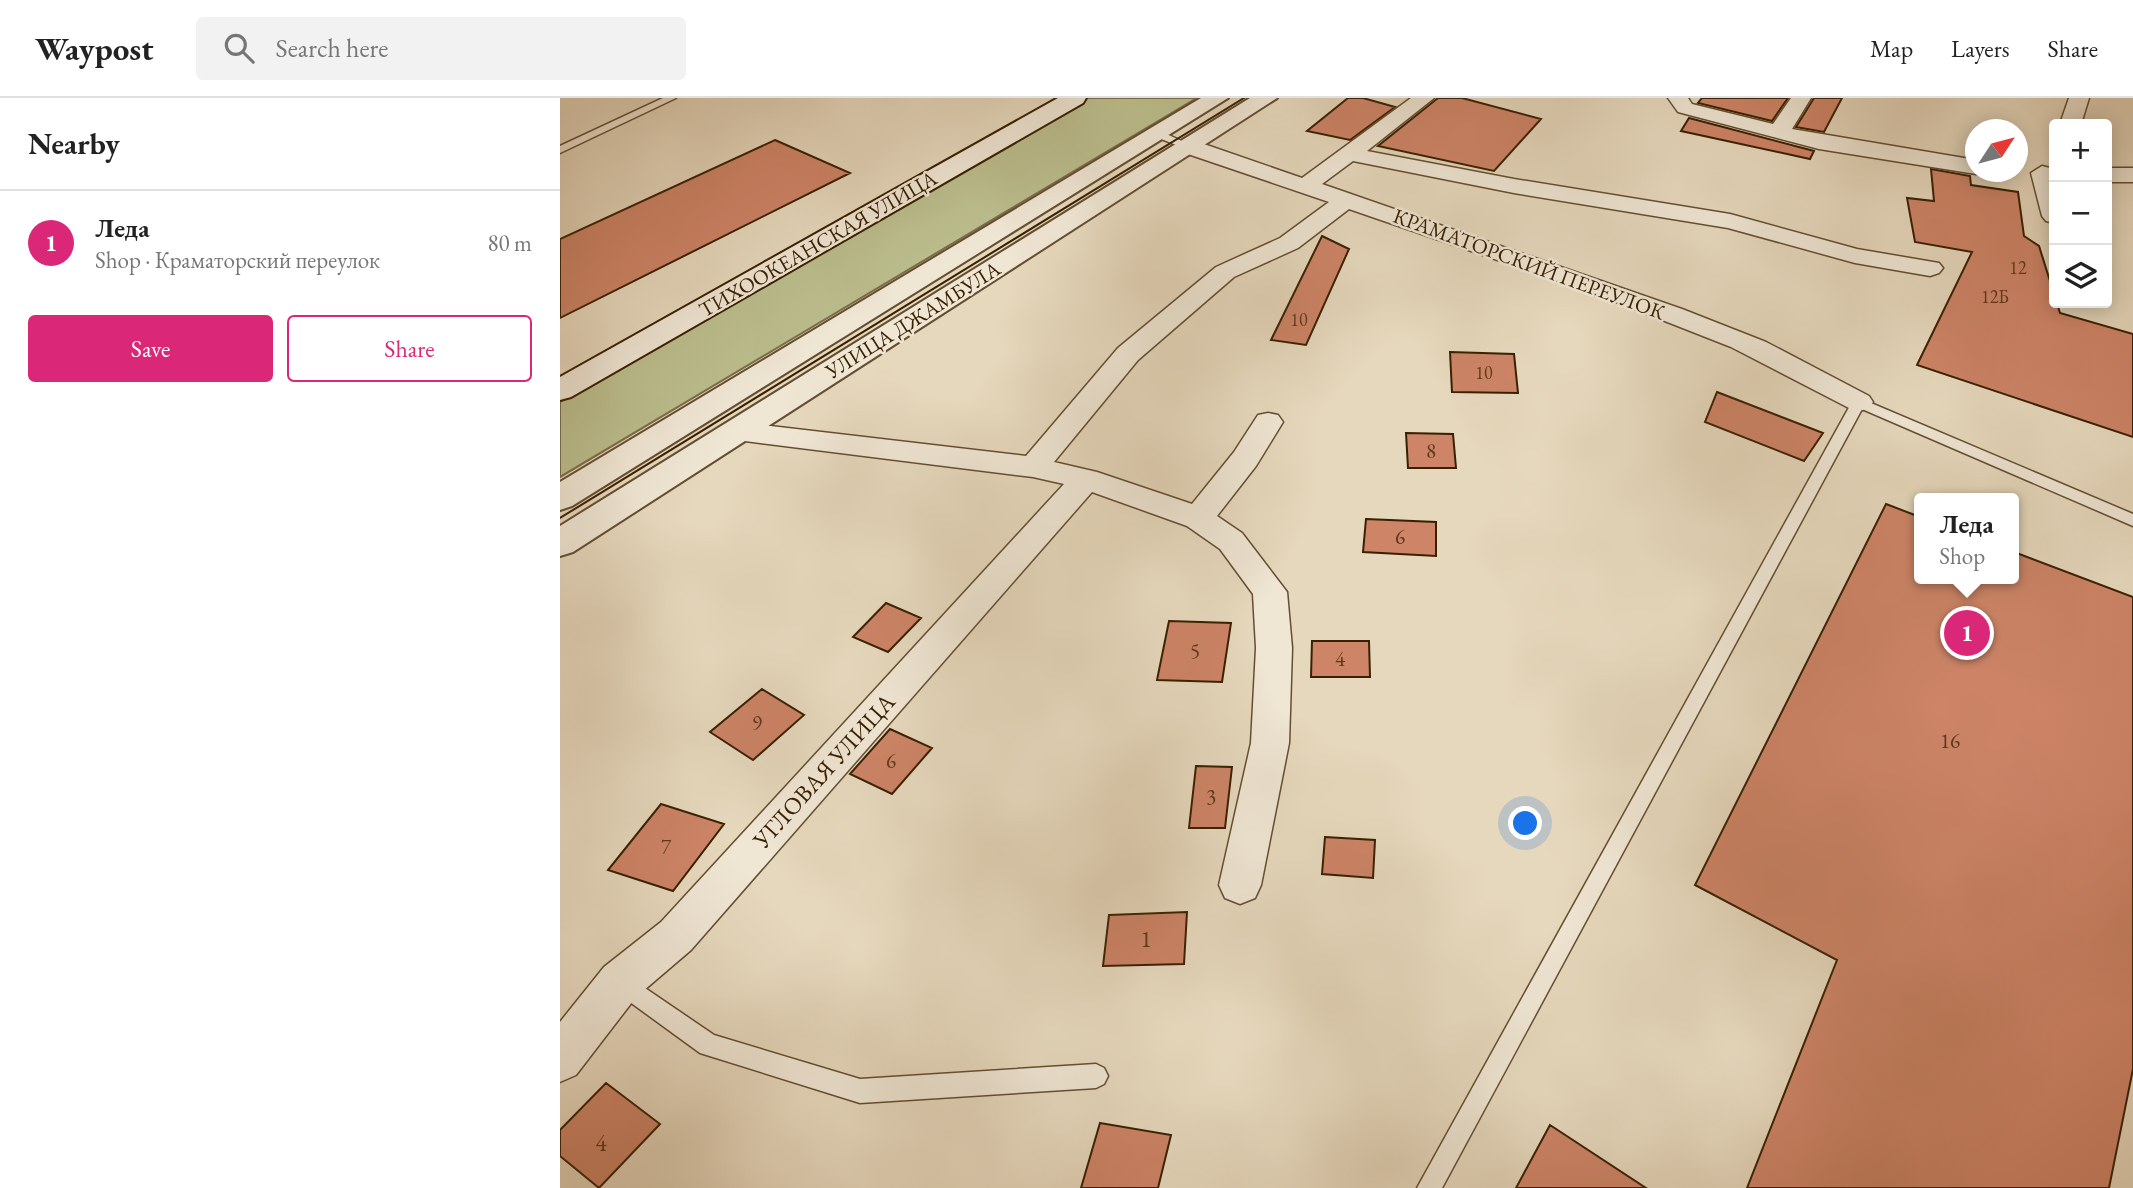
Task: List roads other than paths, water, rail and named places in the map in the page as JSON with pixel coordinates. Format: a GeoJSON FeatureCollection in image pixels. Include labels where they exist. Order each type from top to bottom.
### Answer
{"type":"FeatureCollection","features":[{"type":"Feature","properties":{"kind":"street","name":"ТИХООКЕАНСКАЯ УЛИЦА"},"geometry":{"type":"LineString","coordinates":[[560,390],[1075,98]]}},
{"type":"Feature","properties":{"kind":"street","name":"УЛИЦА ДЖАМБУЛА"},"geometry":{"type":"LineString","coordinates":[[560,499],[1217,98]]}},
{"type":"Feature","properties":{"kind":"street","name":"УЛИЦА ДЖАМБУЛА"},"geometry":{"type":"LineString","coordinates":[[560,543],[1266,98]]}},
{"type":"Feature","properties":{"kind":"street"},"geometry":{"type":"LineString","coordinates":[[1304,187],[1424,98]]}},
{"type":"Feature","properties":{"kind":"street"},"geometry":{"type":"LineString","coordinates":[[1778,132],[1801,98]]}},
{"type":"Feature","properties":{"kind":"street"},"geometry":{"type":"LineString","coordinates":[[2073,119],[2079,98]]}},
{"type":"Feature","properties":{"kind":"street"},"geometry":{"type":"LineString","coordinates":[[1677,99],[1685,108],[1819,142],[1965,165]]}},
{"type":"Feature","properties":{"kind":"street","name":"КРАМАТОРСКИЙ ПЕРЕУЛОК"},"geometry":{"type":"LineString","coordinates":[[1190,147],[1345,201],[1439,229],[1743,342],[1859,402]]}},
{"type":"Feature","properties":{"kind":"street"},"geometry":{"type":"LineString","coordinates":[[1350,154],[1514,186],[1730,221],[1855,256],[1930,268]]}},
{"type":"Feature","properties":{"kind":"street"},"geometry":{"type":"LineString","coordinates":[[2028,172],[2048,174]]}},
{"type":"Feature","properties":{"kind":"street"},"geometry":{"type":"LineString","coordinates":[[2112,175],[2133,175]]}},
{"type":"Feature","properties":{"kind":"street"},"geometry":{"type":"LineString","coordinates":[[1032,467],[1128,354],[1196,296],[1225,272],[1289,243],[1345,201]]}},
{"type":"Feature","properties":{"kind":"street"},"geometry":{"type":"LineString","coordinates":[[1198,518],[1245,459],[1268,422]]}},
{"type":"Feature","properties":{"kind":"street"},"geometry":{"type":"LineString","coordinates":[[737,431],[1032,467],[1086,480],[1198,518],[1231,541],[1270,592],[1274,648],[1270,743],[1240,885]]}},
{"type":"Feature","properties":{"kind":"street","name":"УГЛОВАЯ УЛИЦА"},"geometry":{"type":"LineString","coordinates":[[560,1059],[620,982],[676,936],[1086,480]]}},
{"type":"Feature","properties":{"kind":"lane"},"geometry":{"type":"LineString","coordinates":[[560,150],[671,98]]}},
{"type":"Feature","properties":{"kind":"lane"},"geometry":{"type":"LineString","coordinates":[[1158,134],[1190,147]]}},
{"type":"Feature","properties":{"kind":"lane"},"geometry":{"type":"LineString","coordinates":[[1429,1188],[1859,402],[2133,520]]}},
{"type":"Feature","properties":{"kind":"lane"},"geometry":{"type":"LineString","coordinates":[[620,982],[708,1045],[860,1091],[1096,1076]]}},
{"type":"Feature","properties":{"kind":"tram line"},"geometry":{"type":"LineString","coordinates":[[560,518],[1244,98]]}},
{"type":"Feature","properties":{"kind":"place","name":"Леда"},"geometry":{"type":"Point","coordinates":[1967,633]}}]}
